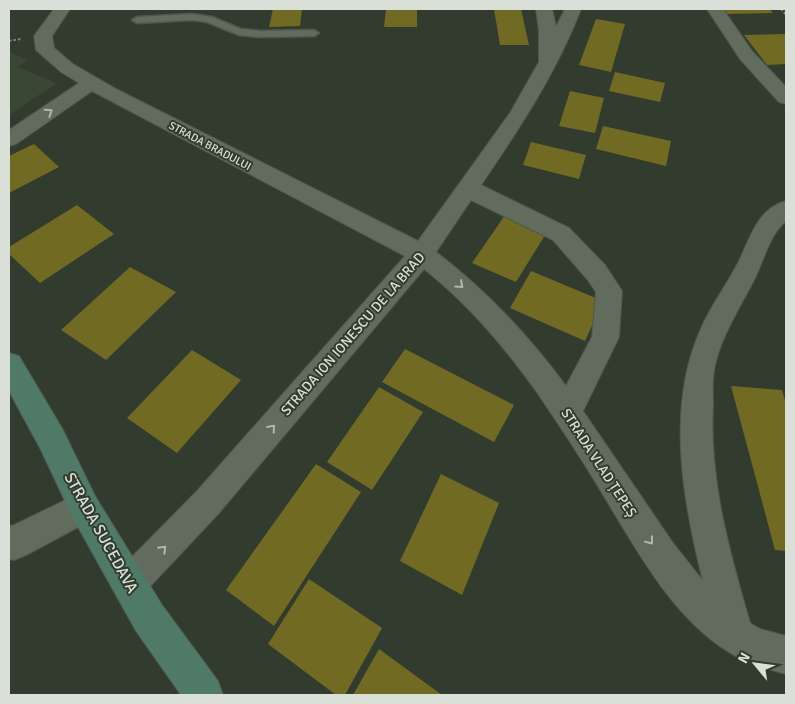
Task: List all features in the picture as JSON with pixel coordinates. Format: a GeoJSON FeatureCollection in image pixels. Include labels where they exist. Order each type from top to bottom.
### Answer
{"type":"FeatureCollection","features":[{"type":"Feature","properties":{"kind":"street","name":"STRADA BRADULUI"},"geometry":{"type":"LineString","coordinates":[[62,9],[43,36],[45,50],[67,68],[91,83],[422,254]]}},
{"type":"Feature","properties":{"kind":"street","name":"STRADA ION IONESCU DE LA BRAD"},"geometry":{"type":"LineString","coordinates":[[544,9],[548,30],[548,62]]}},
{"type":"Feature","properties":{"kind":"street","name":"STRADA ION IONESCU DE LA BRAD"},"geometry":{"type":"LineString","coordinates":[[129,584],[208,502],[422,254],[469,189],[519,114],[548,62],[573,9]]}},
{"type":"Feature","properties":{"kind":"street"},"geometry":{"type":"LineString","coordinates":[[715,9],[746,55],[786,98]]}},
{"type":"Feature","properties":{"kind":"street"},"geometry":{"type":"LineString","coordinates":[[9,139],[91,83]]}},
{"type":"Feature","properties":{"kind":"street"},"geometry":{"type":"LineString","coordinates":[[469,189],[560,234],[596,272],[609,290],[605,337],[567,414]]}},
{"type":"Feature","properties":{"kind":"street"},"geometry":{"type":"LineString","coordinates":[[735,635],[713,552],[698,466],[696,439],[700,370],[713,331],[750,262],[760,238],[770,221],[786,209]]}},
{"type":"Feature","properties":{"kind":"street","name":"STRADA VLAD ȚEPEȘ"},"geometry":{"type":"LineString","coordinates":[[422,254],[468,291],[544,380],[601,463],[647,537],[694,596],[735,635],[769,651],[786,655]]}},
{"type":"Feature","properties":{"kind":"street","name":"STRADA SUCEDAVA"},"geometry":{"type":"LineString","coordinates":[[9,365],[52,440],[84,506],[149,618],[204,695]]}},
{"type":"Feature","properties":{"kind":"street"},"geometry":{"type":"LineString","coordinates":[[9,542],[14,543],[84,506]]}},
{"type":"Feature","properties":{"kind":"lane"},"geometry":{"type":"LineString","coordinates":[[137,20],[192,13],[238,32],[260,34],[314,33]]}},
{"type":"Feature","properties":{"kind":"path"},"geometry":{"type":"LineString","coordinates":[[781,9],[786,15]]}},
{"type":"Feature","properties":{"kind":"shaded area"},"geometry":{"type":"Polygon","coordinates":[[[9,52],[28,60],[17,67],[57,83],[9,115],[9,52]]]}},
{"type":"Feature","properties":{"kind":"building"},"geometry":{"type":"Polygon","coordinates":[[[273,9],[302,9],[300,26],[269,27],[273,9]]]}},
{"type":"Feature","properties":{"kind":"building"},"geometry":{"type":"Polygon","coordinates":[[[386,9],[417,9],[417,27],[384,27],[386,9]]]}},
{"type":"Feature","properties":{"kind":"building"},"geometry":{"type":"Polygon","coordinates":[[[494,9],[521,9],[529,45],[500,45],[494,9]]]}},
{"type":"Feature","properties":{"kind":"building"},"geometry":{"type":"Polygon","coordinates":[[[724,9],[769,9],[773,13],[727,14],[724,9]]]}},
{"type":"Feature","properties":{"kind":"building"},"geometry":{"type":"Polygon","coordinates":[[[596,19],[625,24],[611,72],[579,65],[596,19]]]}},
{"type":"Feature","properties":{"kind":"building"},"geometry":{"type":"Polygon","coordinates":[[[786,34],[786,64],[767,65],[744,35],[786,34]]]}},
{"type":"Feature","properties":{"kind":"building"},"geometry":{"type":"Polygon","coordinates":[[[615,72],[665,83],[660,102],[609,91],[615,72]]]}},
{"type":"Feature","properties":{"kind":"building"},"geometry":{"type":"Polygon","coordinates":[[[570,91],[604,98],[595,133],[559,126],[570,91]]]}},
{"type":"Feature","properties":{"kind":"building"},"geometry":{"type":"Polygon","coordinates":[[[603,126],[671,141],[666,166],[596,149],[603,126]]]}},
{"type":"Feature","properties":{"kind":"building"},"geometry":{"type":"Polygon","coordinates":[[[531,142],[586,155],[579,179],[523,165],[531,142]]]}},
{"type":"Feature","properties":{"kind":"building"},"geometry":{"type":"Polygon","coordinates":[[[34,144],[59,167],[9,193],[9,156],[34,144]]]}},
{"type":"Feature","properties":{"kind":"building"},"geometry":{"type":"Polygon","coordinates":[[[77,205],[114,234],[40,283],[9,254],[9,247],[77,205]]]}},
{"type":"Feature","properties":{"kind":"building"},"geometry":{"type":"Polygon","coordinates":[[[505,215],[547,232],[516,282],[472,263],[505,215]]]}},
{"type":"Feature","properties":{"kind":"building"},"geometry":{"type":"Polygon","coordinates":[[[130,267],[176,292],[106,360],[61,330],[130,267]]]}},
{"type":"Feature","properties":{"kind":"building"},"geometry":{"type":"Polygon","coordinates":[[[531,271],[603,301],[585,341],[510,308],[531,271]]]}},
{"type":"Feature","properties":{"kind":"building"},"geometry":{"type":"Polygon","coordinates":[[[405,349],[514,405],[494,442],[382,382],[405,349]]]}},
{"type":"Feature","properties":{"kind":"building"},"geometry":{"type":"Polygon","coordinates":[[[192,350],[241,380],[177,453],[127,418],[192,350]]]}},
{"type":"Feature","properties":{"kind":"building"},"geometry":{"type":"Polygon","coordinates":[[[731,386],[782,390],[786,404],[786,551],[775,550],[731,386]]]}},
{"type":"Feature","properties":{"kind":"building"},"geometry":{"type":"Polygon","coordinates":[[[379,387],[423,412],[372,490],[327,462],[379,387]]]}},
{"type":"Feature","properties":{"kind":"building"},"geometry":{"type":"Polygon","coordinates":[[[316,464],[361,492],[274,626],[226,590],[316,464]]]}},
{"type":"Feature","properties":{"kind":"building"},"geometry":{"type":"Polygon","coordinates":[[[441,474],[499,503],[462,595],[400,561],[441,474]]]}},
{"type":"Feature","properties":{"kind":"building"},"geometry":{"type":"Polygon","coordinates":[[[309,579],[382,628],[345,695],[336,695],[268,644],[309,579]]]}},
{"type":"Feature","properties":{"kind":"building"},"geometry":{"type":"Polygon","coordinates":[[[379,649],[442,695],[353,695],[379,649]]]}}]}
